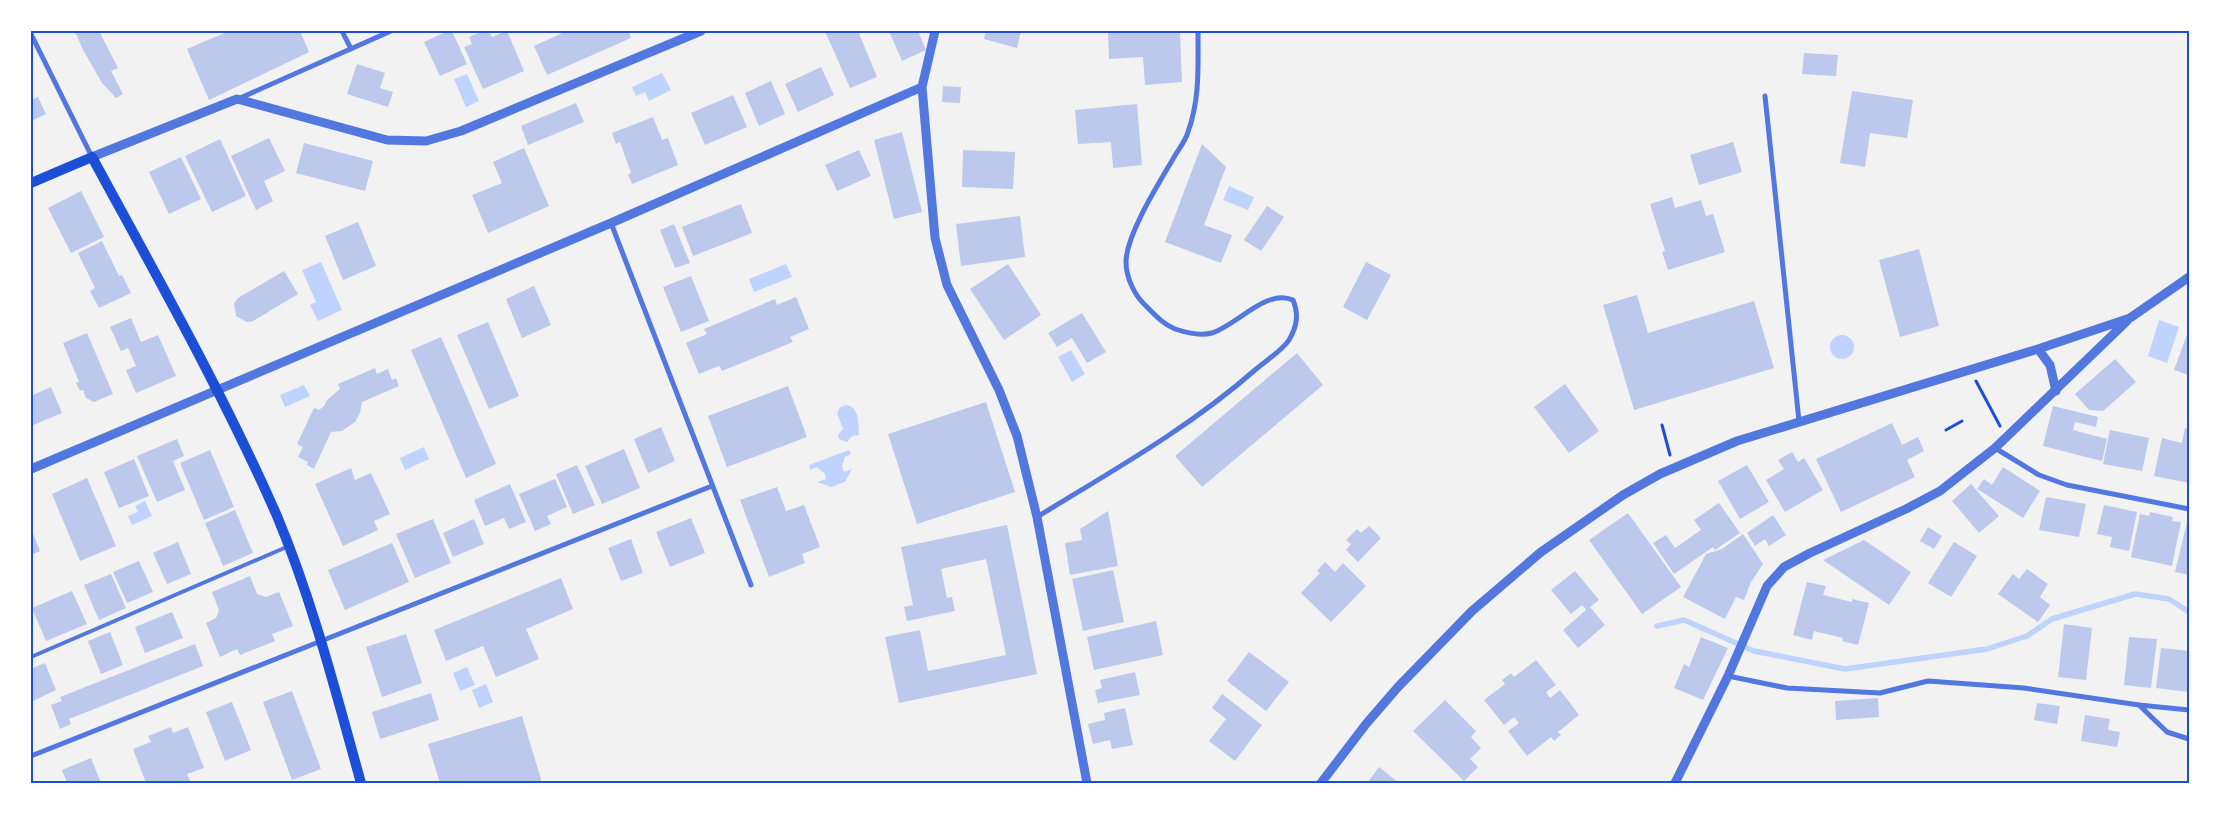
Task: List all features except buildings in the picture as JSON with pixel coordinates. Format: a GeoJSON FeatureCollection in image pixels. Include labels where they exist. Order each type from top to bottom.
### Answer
{"type":"FeatureCollection","features":[{"type":"Feature","properties":{"kind":"main road"},"geometry":{"type":"LineString","coordinates":[[31,183],[92,157],[217,390],[289,546],[321,641],[361,783]]}},
{"type":"Feature","properties":{"kind":"street"},"geometry":{"type":"LineString","coordinates":[[342,31],[351,49]]}},
{"type":"Feature","properties":{"kind":"street"},"geometry":{"type":"LineString","coordinates":[[31,34],[92,157],[237,99],[391,31]]}},
{"type":"Feature","properties":{"kind":"street"},"geometry":{"type":"LineString","coordinates":[[237,99],[387,140],[426,141],[461,131],[701,31]]}},
{"type":"Feature","properties":{"kind":"street"},"geometry":{"type":"LineString","coordinates":[[935,31],[922,87],[935,238],[947,285],[999,390],[1014,427],[1037,517],[1087,783]]}},
{"type":"Feature","properties":{"kind":"street"},"geometry":{"type":"LineString","coordinates":[[1037,517],[1166,438],[1224,397],[1288,341],[1297,323],[1297,310],[1293,300],[1285,296],[1274,297],[1226,327],[1210,333],[1190,334],[1166,325],[1137,298],[1129,277],[1126,262],[1132,236],[1187,135],[1196,109],[1198,31]]}},
{"type":"Feature","properties":{"kind":"street"},"geometry":{"type":"LineString","coordinates":[[31,469],[611,223],[922,87]]}},
{"type":"Feature","properties":{"kind":"street"},"geometry":{"type":"LineString","coordinates":[[1765,96],[1799,421]]}},
{"type":"Feature","properties":{"kind":"street"},"geometry":{"type":"LineString","coordinates":[[611,223],[751,584]]}},
{"type":"Feature","properties":{"kind":"street"},"geometry":{"type":"LineString","coordinates":[[1675,783],[1739,653],[1767,586],[1784,567],[1940,491],[1995,448],[2130,318],[2189,277]]}},
{"type":"Feature","properties":{"kind":"street"},"geometry":{"type":"LineString","coordinates":[[1322,783],[1366,724],[1392,694],[1472,612],[1541,552],[1623,495],[1674,468],[1736,441],[2038,349],[2130,318]]}},
{"type":"Feature","properties":{"kind":"street"},"geometry":{"type":"LineString","coordinates":[[2038,349],[2050,365],[2056,390]]}},
{"type":"Feature","properties":{"kind":"street"},"geometry":{"type":"LineString","coordinates":[[1995,448],[2039,475],[2067,485],[2189,509]]}},
{"type":"Feature","properties":{"kind":"street"},"geometry":{"type":"LineString","coordinates":[[31,756],[712,486]]}},
{"type":"Feature","properties":{"kind":"street"},"geometry":{"type":"LineString","coordinates":[[1728,676],[1787,688],[1880,693],[1928,681],[2024,688],[2139,705],[2189,710]]}},
{"type":"Feature","properties":{"kind":"street"},"geometry":{"type":"LineString","coordinates":[[2139,705],[2167,732],[2189,739]]}},
{"type":"Feature","properties":{"kind":"lane"},"geometry":{"type":"LineString","coordinates":[[31,657],[289,546]]}},
{"type":"Feature","properties":{"kind":"path"},"geometry":{"type":"LineString","coordinates":[[1969,370],[2006,437]]}},
{"type":"Feature","properties":{"kind":"path"},"geometry":{"type":"LineString","coordinates":[[1946,430],[1962,421]]}},
{"type":"Feature","properties":{"kind":"path"},"geometry":{"type":"LineString","coordinates":[[1662,425],[1674,468]]}},
{"type":"Feature","properties":{"kind":"water"},"geometry":{"type":"Polygon","coordinates":[[[662,73],[671,90],[649,101],[645,92],[636,96],[632,87],[662,73]]]}},
{"type":"Feature","properties":{"kind":"water"},"geometry":{"type":"Polygon","coordinates":[[[467,74],[479,101],[466,107],[454,79],[467,74]]]}},
{"type":"Feature","properties":{"kind":"water"},"geometry":{"type":"Polygon","coordinates":[[[1229,186],[1254,197],[1248,210],[1223,200],[1229,186]]]}},
{"type":"Feature","properties":{"kind":"water"},"geometry":{"type":"Polygon","coordinates":[[[321,262],[342,310],[318,321],[310,305],[316,302],[302,270],[321,262]]]}},
{"type":"Feature","properties":{"kind":"water"},"geometry":{"type":"Polygon","coordinates":[[[786,264],[792,277],[754,292],[749,279],[786,264]]]}},
{"type":"Feature","properties":{"kind":"water"},"geometry":{"type":"Polygon","coordinates":[[[2159,320],[2179,327],[2167,363],[2148,356],[2159,320]]]}},
{"type":"Feature","properties":{"kind":"water"},"geometry":{"type":"Polygon","coordinates":[[[1842,335],[1851,338],[1854,347],[1851,356],[1842,359],[1833,356],[1830,347],[1833,338],[1842,335]]]}},
{"type":"Feature","properties":{"kind":"water"},"geometry":{"type":"Polygon","coordinates":[[[1071,350],[1085,374],[1072,382],[1058,357],[1071,350]]]}},
{"type":"Feature","properties":{"kind":"water"},"geometry":{"type":"Polygon","coordinates":[[[304,385],[310,396],[285,407],[280,395],[304,385]]]}},
{"type":"Feature","properties":{"kind":"water"},"geometry":{"type":"Polygon","coordinates":[[[851,406],[856,412],[859,435],[852,436],[847,442],[839,439],[838,435],[843,429],[837,413],[840,407],[851,406]]]}},
{"type":"Feature","properties":{"kind":"water"},"geometry":{"type":"Polygon","coordinates":[[[424,447],[429,459],[405,470],[400,458],[424,447]]]}},
{"type":"Feature","properties":{"kind":"water"},"geometry":{"type":"Polygon","coordinates":[[[849,450],[851,454],[845,457],[842,466],[844,472],[852,469],[845,482],[831,487],[817,482],[826,479],[825,474],[817,467],[810,470],[809,465],[849,450]]]}},
{"type":"Feature","properties":{"kind":"water"},"geometry":{"type":"Polygon","coordinates":[[[145,501],[152,516],[132,525],[128,516],[138,512],[135,506],[145,501]]]}},
{"type":"Feature","properties":{"kind":"water"},"geometry":{"type":"Polygon","coordinates":[[[467,667],[475,685],[460,691],[453,673],[467,667]]]}},
{"type":"Feature","properties":{"kind":"water"},"geometry":{"type":"Polygon","coordinates":[[[486,684],[493,702],[479,708],[472,690],[486,684]]]}},
{"type":"Feature","properties":{"kind":"waterway"},"geometry":{"type":"LineString","coordinates":[[1657,626],[1684,620],[1754,651],[1845,669],[1987,649],[2027,636],[2052,619],[2135,594],[2169,599],[2189,612]]}}]}
